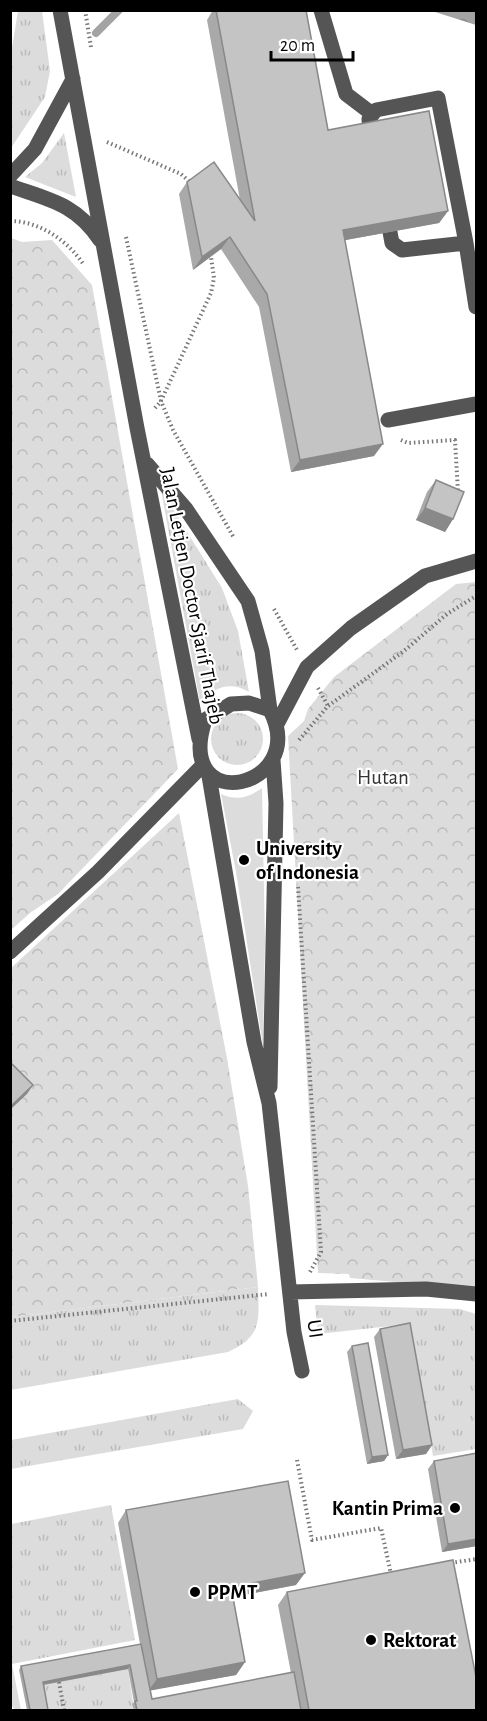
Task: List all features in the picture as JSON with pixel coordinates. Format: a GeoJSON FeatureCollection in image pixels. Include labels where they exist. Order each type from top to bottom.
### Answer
{"type":"FeatureCollection","features":[{"type":"Feature","properties":{"kind":"street","name":"Jalan Letjen Doctor Sjarif Thajeb"},"geometry":{"type":"LineString","coordinates":[[60,10],[137,428],[199,739]]}},
{"type":"Feature","properties":{"kind":"street"},"geometry":{"type":"LineString","coordinates":[[321,10],[346,94],[371,113]]}},
{"type":"Feature","properties":{"kind":"street"},"geometry":{"type":"LineString","coordinates":[[10,176],[35,149],[73,79]]}},
{"type":"Feature","properties":{"kind":"street"},"geometry":{"type":"LineString","coordinates":[[371,113],[376,110],[438,98],[477,307]]}},
{"type":"Feature","properties":{"kind":"street"},"geometry":{"type":"LineString","coordinates":[[370,133],[371,113]]}},
{"type":"Feature","properties":{"kind":"street","name":"Jalan Letjen Doctor Sjarif Thajeb"},"geometry":{"type":"LineString","coordinates":[[10,186],[64,205],[86,220],[104,245]]}},
{"type":"Feature","properties":{"kind":"street"},"geometry":{"type":"LineString","coordinates":[[390,232],[392,243],[402,250],[466,243]]}},
{"type":"Feature","properties":{"kind":"street"},"geometry":{"type":"LineString","coordinates":[[391,419],[477,404]]}},
{"type":"Feature","properties":{"kind":"street","name":"Jalan Letjen Doctor Sjarif Thajeb"},"geometry":{"type":"LineString","coordinates":[[145,461],[186,509],[248,602],[262,651],[274,717]]}},
{"type":"Feature","properties":{"kind":"street"},"geometry":{"type":"LineString","coordinates":[[269,1103],[273,1042],[276,803],[273,760],[279,744],[274,717],[307,668],[351,628],[425,576],[477,561]]}},
{"type":"Feature","properties":{"kind":"street"},"geometry":{"type":"LineString","coordinates":[[274,717],[249,703],[231,704],[205,720],[199,739],[254,1042],[269,1103],[290,1292],[426,1289],[477,1294]]}},
{"type":"Feature","properties":{"kind":"street"},"geometry":{"type":"LineString","coordinates":[[206,771],[236,782],[254,777],[273,760]]}},
{"type":"Feature","properties":{"kind":"street"},"geometry":{"type":"LineString","coordinates":[[10,952],[206,771]]}},
{"type":"Feature","properties":{"kind":"street","name":"UI"},"geometry":{"type":"LineString","coordinates":[[290,1292],[294,1332],[302,1371]]}},
{"type":"Feature","properties":{"kind":"path"},"geometry":{"type":"LineString","coordinates":[[85,10],[92,51]]}},
{"type":"Feature","properties":{"kind":"path"},"geometry":{"type":"LineString","coordinates":[[104,130],[108,153]]}},
{"type":"Feature","properties":{"kind":"path"},"geometry":{"type":"LineString","coordinates":[[85,138],[106,142],[181,174],[192,184]]}},
{"type":"Feature","properties":{"kind":"path"},"geometry":{"type":"LineString","coordinates":[[10,221],[40,228],[62,240],[76,253],[85,267],[135,279]]}},
{"type":"Feature","properties":{"kind":"path"},"geometry":{"type":"LineString","coordinates":[[125,233],[161,401],[173,430],[237,544]]}},
{"type":"Feature","properties":{"kind":"path"},"geometry":{"type":"LineString","coordinates":[[137,428],[161,401],[211,293],[214,278],[211,257]]}},
{"type":"Feature","properties":{"kind":"path"},"geometry":{"type":"LineString","coordinates":[[391,419],[401,440],[408,443],[455,441],[458,492]]}},
{"type":"Feature","properties":{"kind":"path"},"geometry":{"type":"LineString","coordinates":[[297,750],[298,741],[328,705],[404,651],[447,614],[477,596]]}},
{"type":"Feature","properties":{"kind":"path"},"geometry":{"type":"LineString","coordinates":[[272,606],[328,705]]}},
{"type":"Feature","properties":{"kind":"path"},"geometry":{"type":"LineString","coordinates":[[297,1460],[312,1540],[381,1528],[390,1575],[400,1573]]}},
{"type":"Feature","properties":{"kind":"path"},"geometry":{"type":"LineString","coordinates":[[444,1565],[477,1559]]}},
{"type":"Feature","properties":{"kind":"path"},"geometry":{"type":"LineString","coordinates":[[59,1682],[64,1710]]}},
{"type":"Feature","properties":{"kind":"green space"},"geometry":{"type":"Polygon","coordinates":[[[18,11],[42,11],[50,71],[45,97],[11,148],[11,54],[18,11]]]}},
{"type":"Feature","properties":{"kind":"green space"},"geometry":{"type":"Polygon","coordinates":[[[64,133],[76,197],[25,177],[42,163],[64,133]]]}},
{"type":"Feature","properties":{"kind":"green space"},"geometry":{"type":"Polygon","coordinates":[[[11,238],[22,242],[52,240],[92,285],[178,769],[58,894],[30,913],[11,930],[11,238]]]}},
{"type":"Feature","properties":{"kind":"green space"},"geometry":{"type":"Polygon","coordinates":[[[161,490],[222,588],[238,631],[249,692],[235,687],[223,687],[200,702],[161,490]]]}},
{"type":"Feature","properties":{"kind":"green space","name":"Hutan"},"geometry":{"type":"Polygon","coordinates":[[[476,582],[476,1289],[350,1278],[349,1274],[318,1273],[288,736],[304,721],[308,709],[334,677],[456,584],[476,582]]]}},
{"type":"Feature","properties":{"kind":"green space"},"geometry":{"type":"Polygon","coordinates":[[[237,713],[251,717],[259,725],[263,739],[259,753],[251,761],[237,765],[223,761],[215,753],[211,739],[215,725],[223,717],[237,713]]]}},
{"type":"Feature","properties":{"kind":"green space"},"geometry":{"type":"Polygon","coordinates":[[[262,788],[265,941],[263,1046],[236,872],[221,794],[242,797],[262,788]]]}},
{"type":"Feature","properties":{"kind":"green space"},"geometry":{"type":"Polygon","coordinates":[[[179,813],[227,1058],[248,1186],[258,1287],[11,1317],[10,1110],[27,1094],[11,1077],[11,968],[179,813]]]}},
{"type":"Feature","properties":{"kind":"green space"},"geometry":{"type":"Polygon","coordinates":[[[258,1287],[259,1310],[253,1334],[228,1352],[11,1390],[11,1317],[258,1287]]]}},
{"type":"Feature","properties":{"kind":"green space"},"geometry":{"type":"Polygon","coordinates":[[[315,1305],[460,1309],[476,1314],[476,1449],[433,1456],[409,1324],[318,1334],[315,1305]]]}},
{"type":"Feature","properties":{"kind":"green space"},"geometry":{"type":"Polygon","coordinates":[[[238,1399],[253,1411],[243,1429],[11,1469],[11,1440],[238,1399]]]}},
{"type":"Feature","properties":{"kind":"green space"},"geometry":{"type":"Polygon","coordinates":[[[111,1505],[135,1640],[12,1664],[21,1710],[15,1710],[10,1703],[11,1524],[111,1505]]]}},
{"type":"Feature","properties":{"kind":"green space"},"geometry":{"type":"Polygon","coordinates":[[[128,1669],[134,1710],[45,1710],[41,1685],[128,1669]]]}},
{"type":"Feature","properties":{"kind":"water"},"geometry":{"type":"Polygon","coordinates":[[[432,11],[476,11],[476,25],[432,11]]]}},
{"type":"Feature","properties":{"kind":"building"},"geometry":{"type":"Polygon","coordinates":[[[216,10],[306,10],[328,130],[429,111],[448,211],[343,230],[383,444],[300,460],[267,294],[230,237],[202,257],[187,182],[214,162],[255,221],[216,10]]]}},
{"type":"Feature","properties":{"kind":"building"},"geometry":{"type":"Polygon","coordinates":[[[436,480],[464,492],[453,519],[425,508],[436,480]]]}},
{"type":"Feature","properties":{"kind":"building"},"geometry":{"type":"Polygon","coordinates":[[[10,1062],[33,1085],[10,1107],[10,1062]]]}},
{"type":"Feature","properties":{"kind":"building"},"geometry":{"type":"Polygon","coordinates":[[[410,1323],[432,1445],[403,1450],[380,1329],[410,1323]]]}},
{"type":"Feature","properties":{"kind":"building"},"geometry":{"type":"Polygon","coordinates":[[[368,1343],[388,1455],[372,1457],[352,1346],[368,1343]]]}},
{"type":"Feature","properties":{"kind":"building","name":"Kantin Prima"},"geometry":{"type":"Polygon","coordinates":[[[477,1453],[477,1539],[448,1544],[434,1461],[477,1453]]]}},
{"type":"Feature","properties":{"kind":"building","name":"PPMT"},"geometry":{"type":"Polygon","coordinates":[[[288,1481],[305,1573],[231,1587],[245,1662],[157,1679],[126,1510],[288,1481]]]}},
{"type":"Feature","properties":{"kind":"building","name":"Rektorat"},"geometry":{"type":"Polygon","coordinates":[[[453,1560],[477,1682],[477,1710],[309,1710],[287,1592],[453,1560]]]}},
{"type":"Feature","properties":{"kind":"building"},"geometry":{"type":"Polygon","coordinates":[[[141,1644],[152,1699],[294,1672],[301,1710],[137,1710],[130,1665],[43,1682],[48,1710],[30,1710],[21,1666],[141,1644]]]}},
{"type":"Feature","properties":{"kind":"waterway"},"geometry":{"type":"LineString","coordinates":[[96,33],[119,10]]}},
{"type":"Feature","properties":{"kind":"place","name":"University of Indonesia"},"geometry":{"type":"Point","coordinates":[244,860]}},
{"type":"Feature","properties":{"kind":"place","name":"Kantin Prima"},"geometry":{"type":"Point","coordinates":[455,1508]}},
{"type":"Feature","properties":{"kind":"place","name":"PPMT"},"geometry":{"type":"Point","coordinates":[195,1592]}},
{"type":"Feature","properties":{"kind":"place","name":"Rektorat"},"geometry":{"type":"Point","coordinates":[371,1640]}}]}
